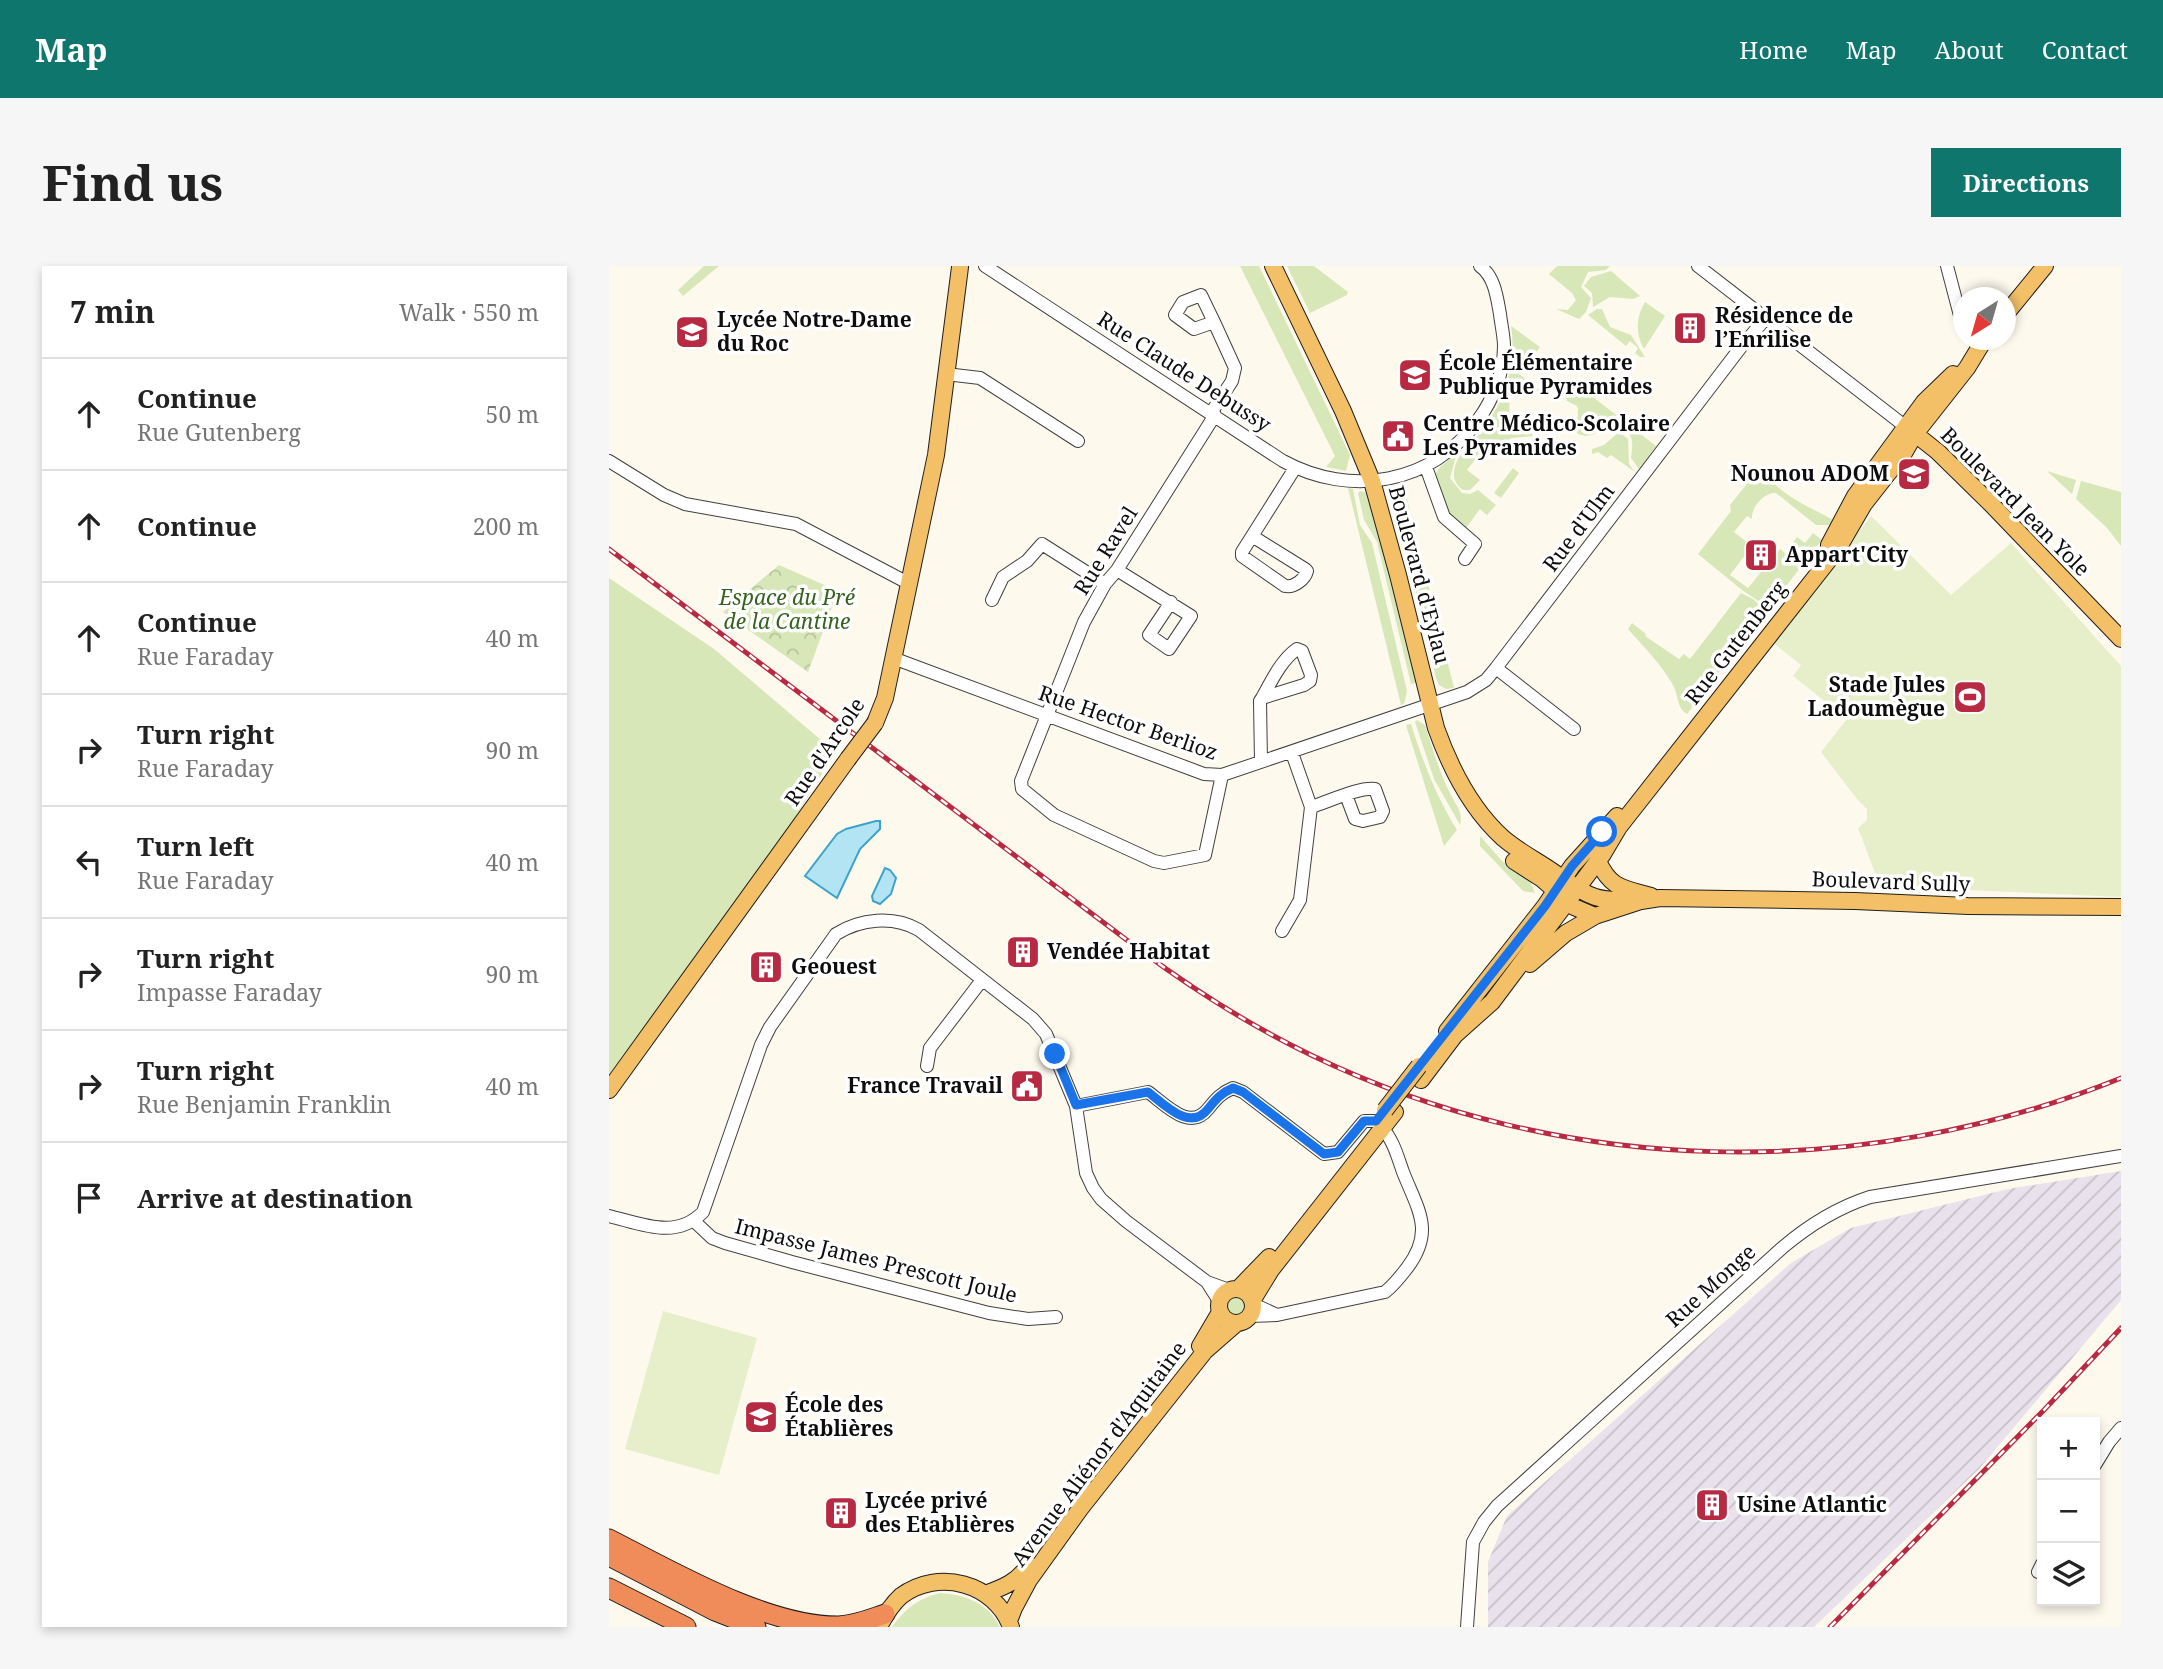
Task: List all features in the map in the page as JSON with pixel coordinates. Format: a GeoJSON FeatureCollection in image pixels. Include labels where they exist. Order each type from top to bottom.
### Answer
{"type":"FeatureCollection","features":[{"type":"Feature","properties":{"kind":"highway"},"geometry":{"type":"LineString","coordinates":[[609,1539],[729,1600],[758,1611],[819,1626],[854,1625],[882,1620]]}},
{"type":"Feature","properties":{"kind":"highway"},"geometry":{"type":"LineString","coordinates":[[609,1556],[715,1611],[756,1627]]}},
{"type":"Feature","properties":{"kind":"highway"},"geometry":{"type":"LineString","coordinates":[[609,1571],[726,1627]]}},
{"type":"Feature","properties":{"kind":"highway"},"geometry":{"type":"LineString","coordinates":[[609,1588],[686,1627]]}},
{"type":"Feature","properties":{"kind":"main road","name":"Rue d'Arcole"},"geometry":{"type":"LineString","coordinates":[[611,1088],[875,723],[881,711],[936,455],[963,266]]}},
{"type":"Feature","properties":{"kind":"main road","name":"Boulevard d'Eylau"},"geometry":{"type":"LineString","coordinates":[[1273,266],[1343,411],[1372,481],[1382,511],[1447,770],[1473,821],[1538,887],[1545,906]]}},
{"type":"Feature","properties":{"kind":"main road"},"geometry":{"type":"LineString","coordinates":[[2016,302],[2045,266]]}},
{"type":"Feature","properties":{"kind":"main road","name":"Rue Gutenberg"},"geometry":{"type":"LineString","coordinates":[[1566,890],[1598,861],[1642,797],[1839,547],[1864,504],[1904,453],[1911,430],[1935,389],[1972,350]]}},
{"type":"Feature","properties":{"kind":"main road","name":"Rue Gutenberg"},"geometry":{"type":"LineString","coordinates":[[1566,890],[1592,855],[1602,832],[1826,550],[1855,496],[1967,368],[1976,350]]}},
{"type":"Feature","properties":{"kind":"main road","name":"Boulevard Jean Yole"},"geometry":{"type":"LineString","coordinates":[[1911,430],[1938,452],[1991,504],[2121,639]]}},
{"type":"Feature","properties":{"kind":"main road","name":"Boulevard d'Eylau"},"geometry":{"type":"LineString","coordinates":[[1443,747],[1465,790],[1497,831],[1566,890]]}},
{"type":"Feature","properties":{"kind":"main road","name":"Boulevard d'Eylau"},"geometry":{"type":"LineString","coordinates":[[1514,860],[1566,890]]}},
{"type":"Feature","properties":{"kind":"main road","name":"Boulevard Sully"},"geometry":{"type":"LineString","coordinates":[[1598,861],[1615,887],[1660,898]]}},
{"type":"Feature","properties":{"kind":"main road"},"geometry":{"type":"LineString","coordinates":[[1566,890],[1584,912],[1595,916]]}},
{"type":"Feature","properties":{"kind":"main road","name":"Boulevard Sully"},"geometry":{"type":"LineString","coordinates":[[1566,890],[1608,901],[1660,898],[2121,907]]}},
{"type":"Feature","properties":{"kind":"main road","name":"Avenue Aliénor d'Aquitaine"},"geometry":{"type":"LineString","coordinates":[[1010,1624],[1014,1608],[1029,1580],[1080,1509],[1205,1351],[1248,1311],[1271,1270],[1545,906],[1566,890]]}},
{"type":"Feature","properties":{"kind":"main road","name":"Avenue Aliénor d'Aquitaine"},"geometry":{"type":"LineString","coordinates":[[1492,1002],[1566,890]]}},
{"type":"Feature","properties":{"kind":"main road","name":"Avenue Aliénor d'Aquitaine"},"geometry":{"type":"LineString","coordinates":[[1470,1020],[1566,890]]}},
{"type":"Feature","properties":{"kind":"main road","name":"Boulevard Sully"},"geometry":{"type":"LineString","coordinates":[[1595,916],[1641,901]]}},
{"type":"Feature","properties":{"kind":"main road","name":"Avenue Aliénor d'Aquitaine"},"geometry":{"type":"LineString","coordinates":[[1420,1073],[1470,1020],[1501,997],[1528,965],[1556,940],[1595,916]]}},
{"type":"Feature","properties":{"kind":"main road","name":"Avenue Aliénor d'Aquitaine"},"geometry":{"type":"LineString","coordinates":[[985,1594],[1009,1586],[1021,1577],[1200,1347],[1226,1298],[1251,1278],[1385,1118]]}},
{"type":"Feature","properties":{"kind":"main road"},"geometry":{"type":"LineString","coordinates":[[1247,1293],[1248,1311],[1226,1320],[1226,1298],[1247,1293]]}},
{"type":"Feature","properties":{"kind":"main road"},"geometry":{"type":"LineString","coordinates":[[882,1620],[901,1597],[920,1586],[954,1582],[985,1594],[995,1602],[1010,1624]]}},
{"type":"Feature","properties":{"kind":"street","name":"Rue Claude Debussy"},"geometry":{"type":"LineString","coordinates":[[985,266],[1295,467],[1342,481],[1389,480],[1426,467],[1455,447],[1471,431],[1492,396],[1501,369],[1504,345],[1496,291],[1484,267]]}},
{"type":"Feature","properties":{"kind":"street"},"geometry":{"type":"LineString","coordinates":[[1698,266],[1911,430]]}},
{"type":"Feature","properties":{"kind":"street"},"geometry":{"type":"LineString","coordinates":[[1947,266],[1953,289]]}},
{"type":"Feature","properties":{"kind":"street","name":"Rue d'Ulm"},"geometry":{"type":"LineString","coordinates":[[1431,704],[1486,681],[1766,318]]}},
{"type":"Feature","properties":{"kind":"street","name":"Rue Ravel"},"geometry":{"type":"LineString","coordinates":[[1214,322],[1235,368],[1232,381],[1084,622],[1021,781],[1022,789],[1054,815],[1154,861],[1164,863],[1205,855],[1221,775]]}},
{"type":"Feature","properties":{"kind":"street"},"geometry":{"type":"LineString","coordinates":[[946,374],[980,378],[1078,441]]}},
{"type":"Feature","properties":{"kind":"street"},"geometry":{"type":"LineString","coordinates":[[609,461],[664,495],[685,504],[796,524],[908,583]]}},
{"type":"Feature","properties":{"kind":"street"},"geometry":{"type":"LineString","coordinates":[[1252,536],[1305,569],[1305,577],[1289,587],[1245,559],[1242,552],[1295,467]]}},
{"type":"Feature","properties":{"kind":"street"},"geometry":{"type":"LineString","coordinates":[[1426,467],[1444,517],[1475,544],[1465,559]]}},
{"type":"Feature","properties":{"kind":"street"},"geometry":{"type":"LineString","coordinates":[[992,600],[1003,577],[1027,561],[1042,544],[1105,584]]}},
{"type":"Feature","properties":{"kind":"street"},"geometry":{"type":"LineString","coordinates":[[1117,570],[1171,602]]}},
{"type":"Feature","properties":{"kind":"street","name":"Rue Hector Berlioz"},"geometry":{"type":"LineString","coordinates":[[893,660],[1204,774],[1221,775],[1431,704]]}},
{"type":"Feature","properties":{"kind":"street"},"geometry":{"type":"LineString","coordinates":[[1496,668],[1574,729]]}},
{"type":"Feature","properties":{"kind":"street"},"geometry":{"type":"LineString","coordinates":[[1261,762],[1259,709],[1262,698]]}},
{"type":"Feature","properties":{"kind":"street"},"geometry":{"type":"LineString","coordinates":[[1282,931],[1300,900],[1311,807],[1292,752]]}},
{"type":"Feature","properties":{"kind":"street"},"geometry":{"type":"LineString","coordinates":[[1311,807],[1346,795]]}},
{"type":"Feature","properties":{"kind":"street"},"geometry":{"type":"LineString","coordinates":[[609,1216],[659,1229],[677,1228],[694,1221],[703,1212],[757,1056],[770,1027],[836,934],[852,924],[894,921],[907,923],[919,930],[1033,1019],[1047,1034],[1076,1105],[1086,1173],[1101,1199],[1226,1298]]}},
{"type":"Feature","properties":{"kind":"street"},"geometry":{"type":"LineString","coordinates":[[927,1066],[930,1048],[982,980]]}},
{"type":"Feature","properties":{"kind":"street"},"geometry":{"type":"LineString","coordinates":[[1076,1105],[1148,1092],[1176,1113],[1189,1119],[1202,1116],[1221,1093],[1233,1088],[1243,1092],[1324,1154],[1338,1152],[1364,1121],[1385,1118],[1422,1220],[1420,1248],[1385,1292],[1277,1315],[1248,1311]]}},
{"type":"Feature","properties":{"kind":"street","name":"Rue Monge"},"geometry":{"type":"LineString","coordinates":[[1467,1627],[1473,1542],[1497,1506],[1764,1264],[1816,1221],[1850,1203],[1870,1197],[2121,1156]]}},
{"type":"Feature","properties":{"kind":"street","name":"Impasse James Prescott Joule"},"geometry":{"type":"LineString","coordinates":[[694,1221],[712,1238],[805,1266],[989,1313],[1028,1319],[1056,1317]]}},
{"type":"Feature","properties":{"kind":"street"},"geometry":{"type":"LineString","coordinates":[[2100,1457],[2121,1428]]}},
{"type":"Feature","properties":{"kind":"shaded area"},"geometry":{"type":"Polygon","coordinates":[[[2121,1171],[2121,1300],[1979,1469],[1814,1627],[1488,1627],[1488,1562],[1507,1516],[1791,1263],[1851,1228],[2008,1189],[2121,1171]]]}},
{"type":"Feature","properties":{"kind":"green space"},"geometry":{"type":"Polygon","coordinates":[[[704,266],[719,266],[683,296],[678,290],[704,266]]]}},
{"type":"Feature","properties":{"kind":"green space"},"geometry":{"type":"Polygon","coordinates":[[[1240,266],[1259,266],[1350,455],[1346,471],[1326,467],[1335,456],[1240,266]]]}},
{"type":"Feature","properties":{"kind":"green space"},"geometry":{"type":"Polygon","coordinates":[[[1287,266],[1314,266],[1348,292],[1347,295],[1310,313],[1287,266]]]}},
{"type":"Feature","properties":{"kind":"green space"},"geometry":{"type":"Polygon","coordinates":[[[1557,266],[1610,266],[1606,270],[1588,272],[1581,287],[1591,298],[1586,312],[1579,319],[1556,309],[1568,310],[1576,300],[1572,293],[1549,274],[1557,266]]]}},
{"type":"Feature","properties":{"kind":"green space"},"geometry":{"type":"Polygon","coordinates":[[[1611,271],[1640,296],[1633,299],[1610,297],[1593,307],[1592,293],[1584,286],[1591,277],[1611,271]]]}},
{"type":"Feature","properties":{"kind":"green space"},"geometry":{"type":"Polygon","coordinates":[[[1645,302],[1665,316],[1644,349],[1638,325],[1645,302]]]}},
{"type":"Feature","properties":{"kind":"green space"},"geometry":{"type":"Polygon","coordinates":[[[1602,309],[1610,327],[1631,335],[1645,357],[1635,353],[1638,348],[1630,341],[1626,346],[1588,315],[1602,309]]]}},
{"type":"Feature","properties":{"kind":"green space"},"geometry":{"type":"Polygon","coordinates":[[[1511,326],[1540,347],[1519,374],[1542,392],[1510,393],[1509,416],[1513,425],[1530,431],[1533,436],[1511,438],[1496,450],[1487,444],[1467,470],[1480,480],[1470,490],[1463,490],[1455,480],[1455,466],[1481,432],[1503,395],[1512,355],[1511,326]]]}},
{"type":"Feature","properties":{"kind":"green space"},"geometry":{"type":"Polygon","coordinates":[[[1571,380],[1656,446],[1639,469],[1631,458],[1632,440],[1626,431],[1614,427],[1589,435],[1577,433],[1577,406],[1567,401],[1564,394],[1571,380]]]}},
{"type":"Feature","properties":{"kind":"green space"},"geometry":{"type":"Polygon","coordinates":[[[1619,432],[1628,439],[1629,464],[1635,472],[1611,455],[1607,458],[1598,452],[1592,454],[1592,449],[1604,445],[1619,432]]]}},
{"type":"Feature","properties":{"kind":"green space"},"geometry":{"type":"Polygon","coordinates":[[[1457,453],[1450,478],[1462,493],[1470,494],[1478,490],[1496,505],[1487,515],[1480,509],[1466,528],[1445,511],[1434,476],[1440,467],[1457,453]]]}},
{"type":"Feature","properties":{"kind":"green space"},"geometry":{"type":"Polygon","coordinates":[[[1763,464],[1767,474],[1782,491],[1833,520],[1830,525],[1816,525],[1776,493],[1771,493],[1756,505],[1752,519],[1747,516],[1734,532],[1752,546],[1730,575],[1748,588],[1780,549],[1791,558],[1794,556],[1804,563],[1769,608],[1698,554],[1731,511],[1730,505],[1763,464]]]}},
{"type":"Feature","properties":{"kind":"green space"},"geometry":{"type":"Polygon","coordinates":[[[1513,468],[1519,473],[1501,498],[1494,493],[1513,468]]]}},
{"type":"Feature","properties":{"kind":"green space"},"geometry":{"type":"Polygon","coordinates":[[[2047,471],[2076,480],[2072,494],[2047,471]]]}},
{"type":"Feature","properties":{"kind":"green space"},"geometry":{"type":"Polygon","coordinates":[[[2081,481],[2121,492],[2121,546],[2107,528],[2076,499],[2081,481]]]}},
{"type":"Feature","properties":{"kind":"green space"},"geometry":{"type":"Polygon","coordinates":[[[1348,488],[1353,489],[1360,525],[1372,543],[1407,691],[1404,704],[1401,705],[1348,488]]]}},
{"type":"Feature","properties":{"kind":"green space"},"geometry":{"type":"Polygon","coordinates":[[[1358,493],[1368,493],[1419,682],[1411,684],[1377,542],[1364,520],[1358,493]]]}},
{"type":"Feature","properties":{"kind":"green space"},"geometry":{"type":"Polygon","coordinates":[[[1407,499],[1454,688],[1446,689],[1439,685],[1436,678],[1395,505],[1407,499]]]}},
{"type":"Feature","properties":{"kind":"green space","name":"Stade Jules Ladoumègue"},"geometry":{"type":"Polygon","coordinates":[[[1871,516],[1951,595],[2011,543],[2121,666],[2121,897],[1880,886],[1858,828],[1867,820],[1867,809],[1821,752],[1847,719],[1793,676],[1801,665],[1772,642],[1871,516]]]}},
{"type":"Feature","properties":{"kind":"green space"},"geometry":{"type":"Polygon","coordinates":[[[1813,533],[1822,540],[1805,561],[1796,554],[1798,551],[1791,545],[1797,537],[1805,543],[1813,533]]]}},
{"type":"Feature","properties":{"kind":"green space","name":"Espace du Pré de la Cantine"},"geometry":{"type":"Polygon","coordinates":[[[779,565],[838,591],[808,672],[723,612],[779,565]]]}},
{"type":"Feature","properties":{"kind":"green space"},"geometry":{"type":"Polygon","coordinates":[[[609,578],[714,649],[835,752],[740,908],[609,1076],[609,578]]]}},
{"type":"Feature","properties":{"kind":"green space"},"geometry":{"type":"Polygon","coordinates":[[[1741,593],[1753,599],[1766,611],[1687,714],[1681,708],[1668,677],[1628,629],[1632,623],[1646,634],[1645,636],[1679,659],[1684,654],[1690,659],[1741,593]]]}},
{"type":"Feature","properties":{"kind":"green space"},"geometry":{"type":"Polygon","coordinates":[[[1417,720],[1425,725],[1448,790],[1459,811],[1460,825],[1434,779],[1415,722],[1417,720]]]}},
{"type":"Feature","properties":{"kind":"green space"},"geometry":{"type":"Polygon","coordinates":[[[1411,724],[1431,778],[1457,830],[1444,846],[1406,725],[1411,724]]]}},
{"type":"Feature","properties":{"kind":"green space"},"geometry":{"type":"Polygon","coordinates":[[[1480,836],[1502,861],[1531,883],[1535,893],[1523,891],[1480,846],[1480,836]]]}},
{"type":"Feature","properties":{"kind":"green space"},"geometry":{"type":"Polygon","coordinates":[[[1236,1297],[1243,1300],[1246,1307],[1243,1314],[1236,1317],[1229,1314],[1226,1307],[1229,1300],[1236,1297]]]}},
{"type":"Feature","properties":{"kind":"green space"},"geometry":{"type":"Polygon","coordinates":[[[663,1311],[757,1338],[719,1475],[625,1449],[663,1311]]]}},
{"type":"Feature","properties":{"kind":"green space"},"geometry":{"type":"Polygon","coordinates":[[[940,1593],[967,1598],[983,1606],[1000,1627],[892,1627],[913,1605],[940,1593]]]}},
{"type":"Feature","properties":{"kind":"water"},"geometry":{"type":"Polygon","coordinates":[[[880,821],[880,829],[860,849],[837,898],[805,876],[837,834],[880,821]]]}},
{"type":"Feature","properties":{"kind":"water"},"geometry":{"type":"Polygon","coordinates":[[[885,868],[896,878],[891,894],[880,904],[873,901],[872,896],[885,868]]]}},
{"type":"Feature","properties":{"kind":"railway"},"geometry":{"type":"LineString","coordinates":[[609,549],[1181,979],[1223,1007],[1289,1044],[1408,1095],[1507,1125],[1610,1144],[1713,1152],[1817,1149],[1921,1136],[2022,1112],[2121,1078]]}},
{"type":"Feature","properties":{"kind":"railway"},"geometry":{"type":"LineString","coordinates":[[1830,1627],[2121,1328]]}},
{"type":"Feature","properties":{"kind":"place","name":"Résidence de l’Enrilise"},"geometry":{"type":"Point","coordinates":[1690,328]}},
{"type":"Feature","properties":{"kind":"place","name":"Lycée Notre-Dame du Roc"},"geometry":{"type":"Point","coordinates":[692,332]}},
{"type":"Feature","properties":{"kind":"place","name":"École Élémentaire Publique Pyramides"},"geometry":{"type":"Point","coordinates":[1415,375]}},
{"type":"Feature","properties":{"kind":"place","name":"Centre Médico-Scolaire Les Pyramides"},"geometry":{"type":"Point","coordinates":[1398,436]}},
{"type":"Feature","properties":{"kind":"place","name":"Nounou ADOM"},"geometry":{"type":"Point","coordinates":[1914,474]}},
{"type":"Feature","properties":{"kind":"place","name":"Appart'City"},"geometry":{"type":"Point","coordinates":[1761,555]}},
{"type":"Feature","properties":{"kind":"place","name":"Stade Jules Ladoumègue"},"geometry":{"type":"Point","coordinates":[1970,697]}},
{"type":"Feature","properties":{"kind":"place","name":"Vendée Habitat"},"geometry":{"type":"Point","coordinates":[1023,952]}},
{"type":"Feature","properties":{"kind":"place","name":"Geouest"},"geometry":{"type":"Point","coordinates":[766,967]}},
{"type":"Feature","properties":{"kind":"place","name":"France Travail"},"geometry":{"type":"Point","coordinates":[1027,1086]}},
{"type":"Feature","properties":{"kind":"place","name":"École des Établières"},"geometry":{"type":"Point","coordinates":[761,1417]}},
{"type":"Feature","properties":{"kind":"place","name":"Usine Atlantic"},"geometry":{"type":"Point","coordinates":[1712,1505]}},
{"type":"Feature","properties":{"kind":"place","name":"Lycée privé des Etablières"},"geometry":{"type":"Point","coordinates":[841,1513]}},
{"type":"Feature","properties":{"kind":"route"},"geometry":{"type":"LineString","coordinates":[[1055,1054],[1076,1105],[1148,1092],[1176,1113],[1189,1119],[1202,1116],[1221,1093],[1233,1088],[1243,1092],[1324,1154],[1338,1152],[1364,1121],[1376,1121],[1545,906],[1572,866],[1602,832]]}}]}
